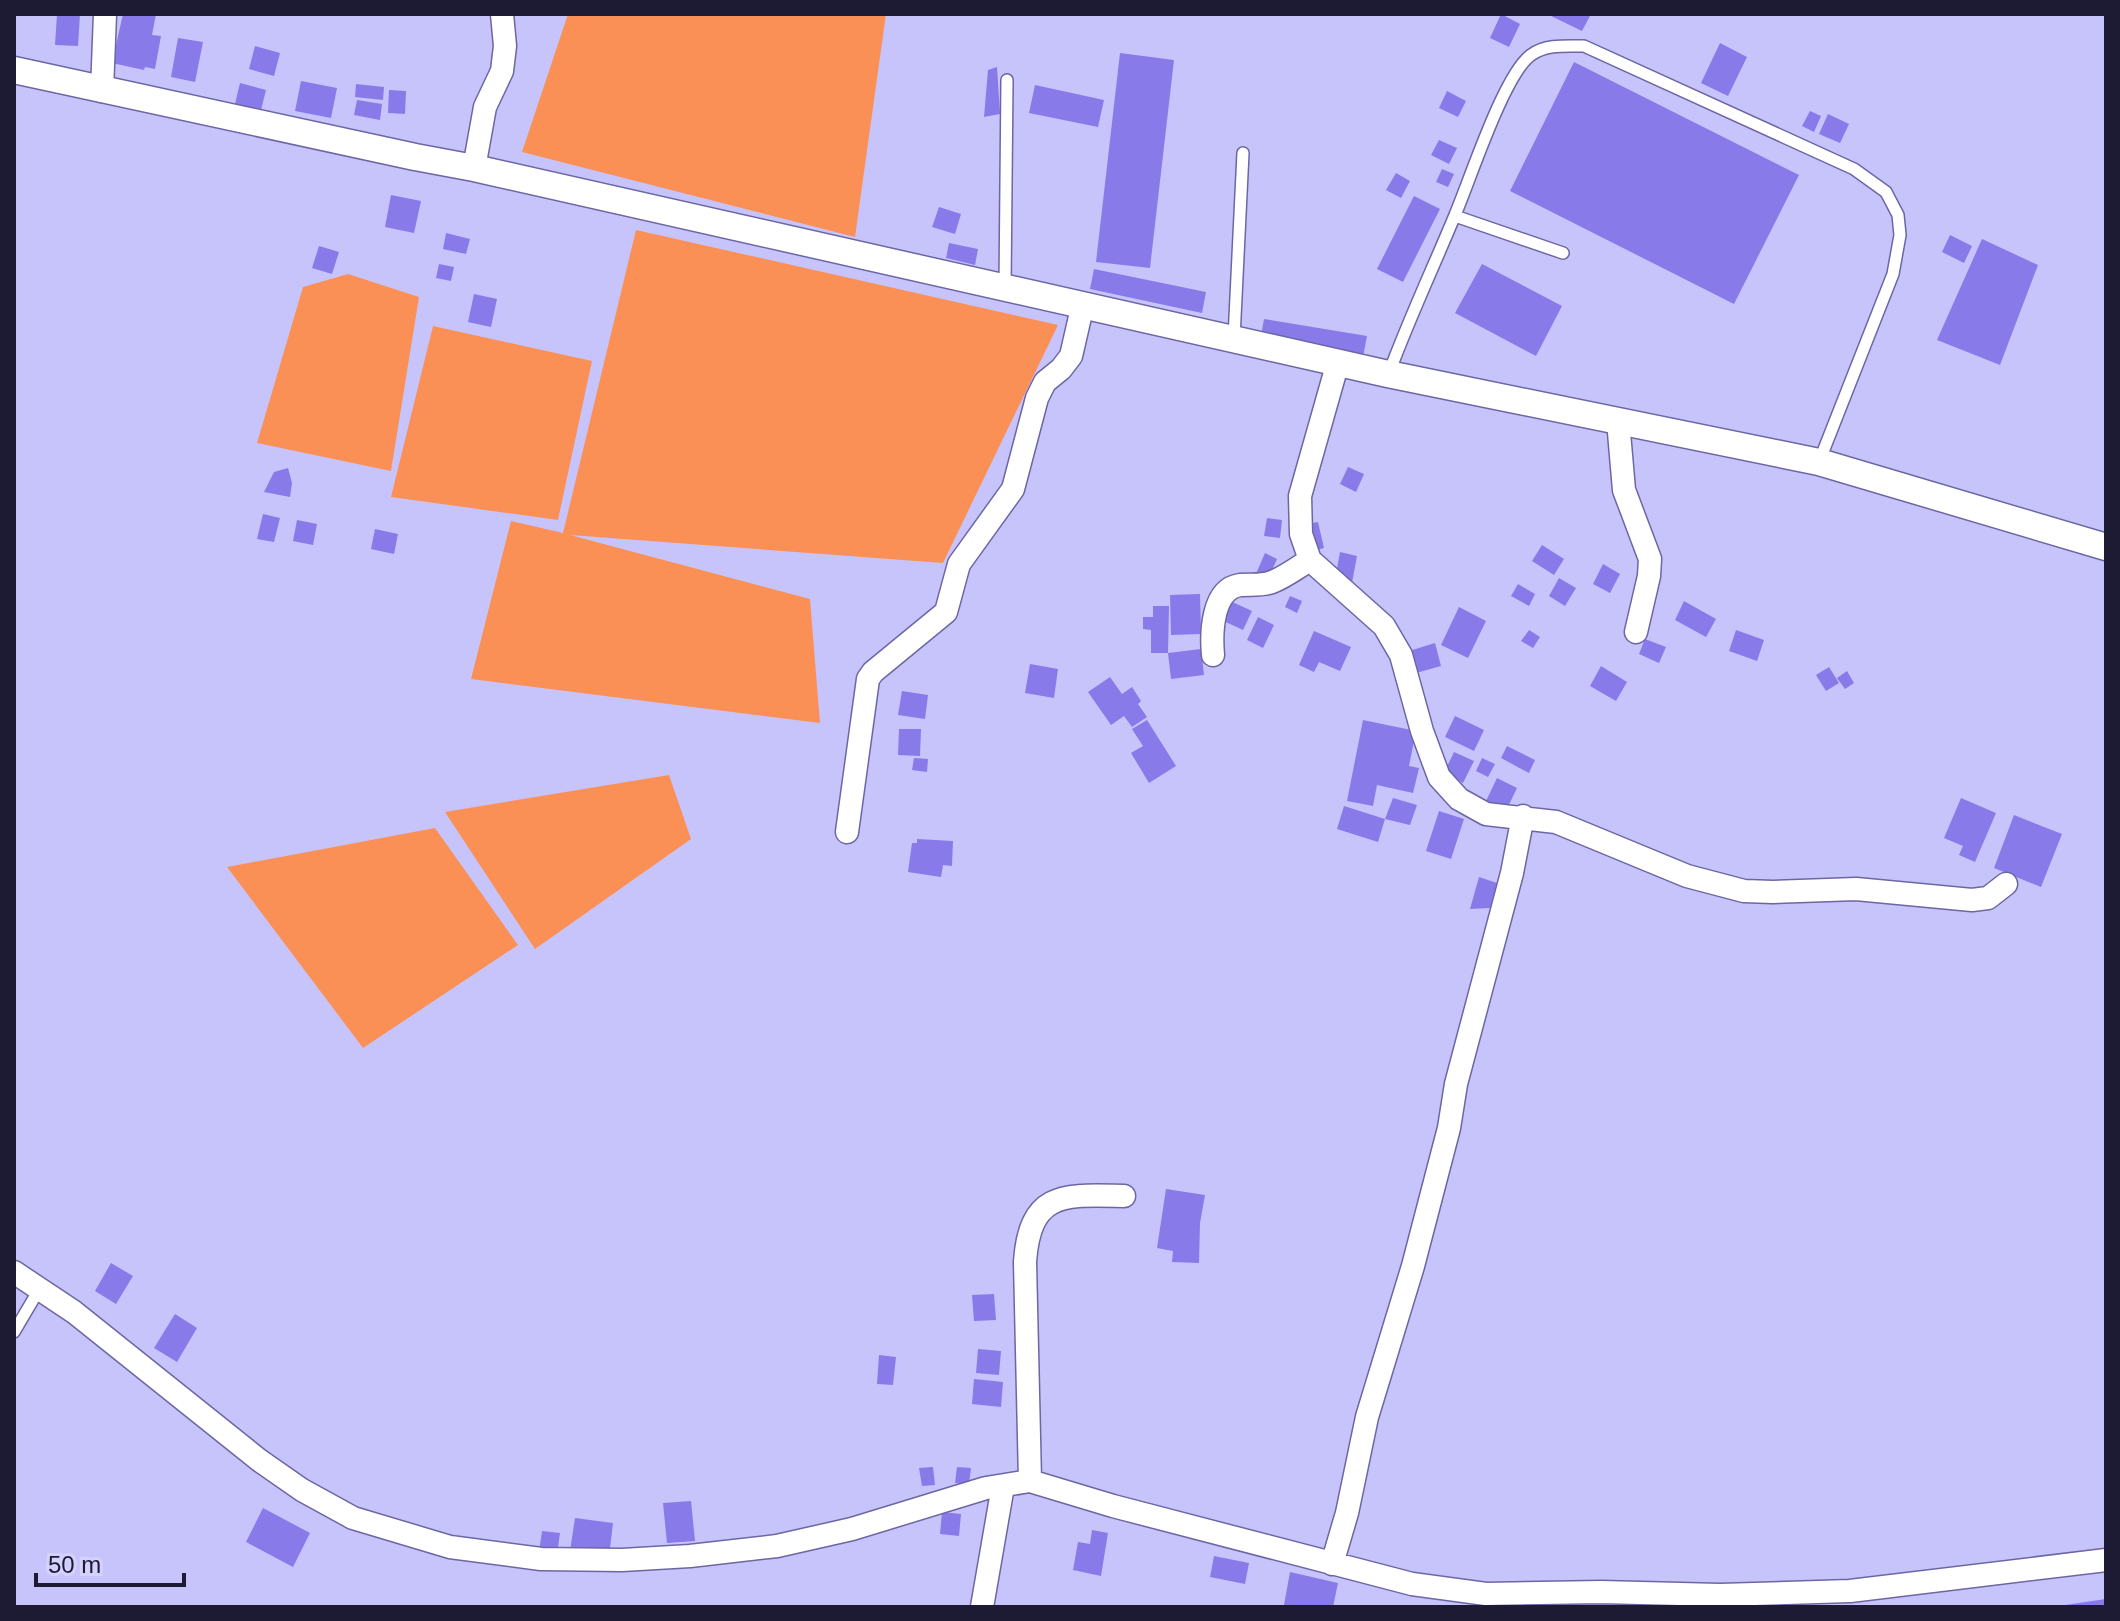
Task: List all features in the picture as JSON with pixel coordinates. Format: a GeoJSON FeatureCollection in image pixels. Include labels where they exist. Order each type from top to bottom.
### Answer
{"type":"FeatureCollection","features":[{"type":"Feature","properties":{"kind":"street"},"geometry":{"type":"LineString","coordinates":[[102,91],[105,14]]}},
{"type":"Feature","properties":{"kind":"street"},"geometry":{"type":"LineString","coordinates":[[474,168],[485,107],[502,71],[505,46],[502,14]]}},
{"type":"Feature","properties":{"kind":"street"},"geometry":{"type":"LineString","coordinates":[[14,70],[474,168],[1388,374],[1819,462],[2106,547]]}},
{"type":"Feature","properties":{"kind":"street"},"geometry":{"type":"LineString","coordinates":[[847,832],[868,679],[946,612],[959,564],[1013,489],[1037,398],[1045,382],[1071,356],[1083,304]]}},
{"type":"Feature","properties":{"kind":"street"},"geometry":{"type":"LineString","coordinates":[[1338,362],[1300,496],[1301,534],[1310,560],[1384,626],[1401,655],[1422,731],[1439,777],[1459,799],[1486,814],[1556,822],[1687,876],[1744,891],[1856,889],[1972,900],[1988,898],[2006,884]]}},
{"type":"Feature","properties":{"kind":"street"},"geometry":{"type":"LineString","coordinates":[[1618,421],[1624,490],[1650,559],[1636,632]]}},
{"type":"Feature","properties":{"kind":"street"},"geometry":{"type":"LineString","coordinates":[[1213,655],[1216,615],[1223,595],[1238,585],[1260,585],[1274,581],[1310,560]]}},
{"type":"Feature","properties":{"kind":"street"},"geometry":{"type":"LineString","coordinates":[[1332,1564],[1347,1513],[1367,1417],[1434,1184],[1456,1084],[1512,873],[1523,816]]}},
{"type":"Feature","properties":{"kind":"street"},"geometry":{"type":"LineString","coordinates":[[1030,1481],[1025,1262],[1031,1224],[1046,1206],[1072,1195],[1124,1196]]}},
{"type":"Feature","properties":{"kind":"street"},"geometry":{"type":"LineString","coordinates":[[14,1272],[74,1312],[259,1460],[302,1490],[353,1518],[450,1547],[541,1559],[622,1560],[777,1546],[852,1529],[943,1499],[1030,1481],[1332,1564],[1490,1600],[1850,1591],[2106,1560]]}},
{"type":"Feature","properties":{"kind":"street"},"geometry":{"type":"LineString","coordinates":[[982,1607],[1003,1486]]}},
{"type":"Feature","properties":{"kind":"lane"},"geometry":{"type":"LineString","coordinates":[[1388,374],[1509,82],[1529,56],[1549,46],[1584,46],[1854,169],[1886,192],[1898,215],[1900,235],[1893,274],[1819,462]]}},
{"type":"Feature","properties":{"kind":"lane"},"geometry":{"type":"LineString","coordinates":[[1005,287],[1007,80]]}},
{"type":"Feature","properties":{"kind":"lane"},"geometry":{"type":"LineString","coordinates":[[1234,338],[1243,153]]}},
{"type":"Feature","properties":{"kind":"lane"},"geometry":{"type":"LineString","coordinates":[[1455,216],[1563,253]]}},
{"type":"Feature","properties":{"kind":"lane"},"geometry":{"type":"LineString","coordinates":[[14,1332],[40,1288]]}},
{"type":"Feature","properties":{"kind":"shaded area"},"geometry":{"type":"Polygon","coordinates":[[[568,14],[886,14],[855,237],[522,152],[568,14]]]}},
{"type":"Feature","properties":{"kind":"shaded area"},"geometry":{"type":"Polygon","coordinates":[[[636,230],[1058,325],[943,563],[570,535],[810,599],[820,723],[471,679],[511,521],[563,533],[636,230]]]}},
{"type":"Feature","properties":{"kind":"shaded area"},"geometry":{"type":"Polygon","coordinates":[[[348,274],[419,297],[391,471],[257,443],[303,287],[348,274]]]}},
{"type":"Feature","properties":{"kind":"shaded area"},"geometry":{"type":"Polygon","coordinates":[[[433,326],[592,361],[558,520],[391,497],[433,326]]]}},
{"type":"Feature","properties":{"kind":"shaded area"},"geometry":{"type":"Polygon","coordinates":[[[669,775],[691,839],[535,949],[445,812],[669,775]]]}},
{"type":"Feature","properties":{"kind":"shaded area"},"geometry":{"type":"Polygon","coordinates":[[[435,828],[518,945],[363,1048],[227,867],[435,828]]]}},
{"type":"Feature","properties":{"kind":"building"},"geometry":{"type":"Polygon","coordinates":[[[57,14],[80,14],[78,46],[55,45],[57,14]]]}},
{"type":"Feature","properties":{"kind":"building"},"geometry":{"type":"Polygon","coordinates":[[[123,14],[156,14],[152,35],[161,36],[155,69],[145,67],[144,70],[112,63],[123,14]]]}},
{"type":"Feature","properties":{"kind":"building"},"geometry":{"type":"Polygon","coordinates":[[[1501,14],[1520,24],[1509,47],[1490,38],[1501,14]]]}},
{"type":"Feature","properties":{"kind":"building"},"geometry":{"type":"Polygon","coordinates":[[[1547,14],[1591,14],[1582,31],[1547,14]]]}},
{"type":"Feature","properties":{"kind":"building"},"geometry":{"type":"Polygon","coordinates":[[[178,38],[203,42],[195,82],[171,77],[178,38]]]}},
{"type":"Feature","properties":{"kind":"building"},"geometry":{"type":"Polygon","coordinates":[[[1720,43],[1747,57],[1728,96],[1701,83],[1720,43]]]}},
{"type":"Feature","properties":{"kind":"building"},"geometry":{"type":"Polygon","coordinates":[[[255,46],[280,53],[274,76],[249,69],[255,46]]]}},
{"type":"Feature","properties":{"kind":"building"},"geometry":{"type":"Polygon","coordinates":[[[1120,53],[1174,60],[1150,268],[1096,262],[1120,53]]]}},
{"type":"Feature","properties":{"kind":"building"},"geometry":{"type":"Polygon","coordinates":[[[1574,62],[1799,175],[1734,304],[1510,191],[1574,62]]]}},
{"type":"Feature","properties":{"kind":"building"},"geometry":{"type":"Polygon","coordinates":[[[997,67],[1000,114],[984,117],[988,70],[997,67]]]}},
{"type":"Feature","properties":{"kind":"building"},"geometry":{"type":"Polygon","coordinates":[[[301,81],[337,88],[331,118],[295,111],[301,81]]]}},
{"type":"Feature","properties":{"kind":"building"},"geometry":{"type":"Polygon","coordinates":[[[240,83],[266,90],[260,114],[234,108],[240,83]]]}},
{"type":"Feature","properties":{"kind":"building"},"geometry":{"type":"Polygon","coordinates":[[[356,84],[384,87],[383,100],[355,97],[356,84]]]}},
{"type":"Feature","properties":{"kind":"building"},"geometry":{"type":"Polygon","coordinates":[[[1035,85],[1104,100],[1098,127],[1029,113],[1035,85]]]}},
{"type":"Feature","properties":{"kind":"building"},"geometry":{"type":"Polygon","coordinates":[[[389,90],[406,91],[405,114],[388,113],[389,90]]]}},
{"type":"Feature","properties":{"kind":"building"},"geometry":{"type":"Polygon","coordinates":[[[1447,91],[1466,101],[1458,117],[1439,108],[1447,91]]]}},
{"type":"Feature","properties":{"kind":"building"},"geometry":{"type":"Polygon","coordinates":[[[357,100],[382,104],[380,120],[354,115],[357,100]]]}},
{"type":"Feature","properties":{"kind":"building"},"geometry":{"type":"Polygon","coordinates":[[[1810,111],[1821,116],[1814,132],[1802,126],[1810,111]]]}},
{"type":"Feature","properties":{"kind":"building"},"geometry":{"type":"Polygon","coordinates":[[[1828,114],[1849,124],[1840,143],[1819,134],[1828,114]]]}},
{"type":"Feature","properties":{"kind":"building"},"geometry":{"type":"Polygon","coordinates":[[[1439,140],[1457,148],[1449,164],[1431,155],[1439,140]]]}},
{"type":"Feature","properties":{"kind":"building"},"geometry":{"type":"Polygon","coordinates":[[[1442,169],[1454,174],[1448,187],[1436,182],[1442,169]]]}},
{"type":"Feature","properties":{"kind":"building"},"geometry":{"type":"Polygon","coordinates":[[[1396,173],[1410,181],[1401,198],[1386,190],[1396,173]]]}},
{"type":"Feature","properties":{"kind":"building"},"geometry":{"type":"Polygon","coordinates":[[[391,195],[421,201],[414,233],[385,227],[391,195]]]}},
{"type":"Feature","properties":{"kind":"building"},"geometry":{"type":"Polygon","coordinates":[[[1414,196],[1440,209],[1403,282],[1377,269],[1414,196]]]}},
{"type":"Feature","properties":{"kind":"building"},"geometry":{"type":"Polygon","coordinates":[[[939,207],[961,214],[955,234],[932,227],[939,207]]]}},
{"type":"Feature","properties":{"kind":"building"},"geometry":{"type":"Polygon","coordinates":[[[446,233],[470,239],[466,254],[443,249],[446,233]]]}},
{"type":"Feature","properties":{"kind":"building"},"geometry":{"type":"Polygon","coordinates":[[[1950,235],[1972,246],[1964,263],[1942,252],[1950,235]]]}},
{"type":"Feature","properties":{"kind":"building"},"geometry":{"type":"Polygon","coordinates":[[[1982,239],[2038,265],[2000,365],[1937,340],[1982,239]]]}},
{"type":"Feature","properties":{"kind":"building"},"geometry":{"type":"Polygon","coordinates":[[[949,243],[978,249],[975,265],[946,258],[949,243]]]}},
{"type":"Feature","properties":{"kind":"building"},"geometry":{"type":"Polygon","coordinates":[[[319,246],[339,252],[332,274],[312,268],[319,246]]]}},
{"type":"Feature","properties":{"kind":"building"},"geometry":{"type":"Polygon","coordinates":[[[439,264],[454,267],[451,281],[436,278],[439,264]]]}},
{"type":"Feature","properties":{"kind":"building"},"geometry":{"type":"Polygon","coordinates":[[[1482,264],[1562,306],[1536,356],[1455,313],[1482,264]]]}},
{"type":"Feature","properties":{"kind":"building"},"geometry":{"type":"Polygon","coordinates":[[[1094,269],[1206,292],[1202,313],[1090,289],[1094,269]]]}},
{"type":"Feature","properties":{"kind":"building"},"geometry":{"type":"Polygon","coordinates":[[[474,294],[497,299],[491,327],[468,322],[474,294]]]}},
{"type":"Feature","properties":{"kind":"building"},"geometry":{"type":"Polygon","coordinates":[[[1264,319],[1367,336],[1363,357],[1260,341],[1264,319]]]}},
{"type":"Feature","properties":{"kind":"building"},"geometry":{"type":"Polygon","coordinates":[[[1348,467],[1364,474],[1356,492],[1340,484],[1348,467]]]}},
{"type":"Feature","properties":{"kind":"building"},"geometry":{"type":"Polygon","coordinates":[[[288,468],[292,483],[290,497],[264,492],[274,472],[288,468]]]}},
{"type":"Feature","properties":{"kind":"building"},"geometry":{"type":"Polygon","coordinates":[[[263,514],[280,518],[274,542],[257,539],[263,514]]]}},
{"type":"Feature","properties":{"kind":"building"},"geometry":{"type":"Polygon","coordinates":[[[1267,518],[1282,520],[1280,538],[1264,536],[1267,518]]]}},
{"type":"Feature","properties":{"kind":"building"},"geometry":{"type":"Polygon","coordinates":[[[297,520],[317,524],[313,545],[293,541],[297,520]]]}},
{"type":"Feature","properties":{"kind":"building"},"geometry":{"type":"Polygon","coordinates":[[[1318,522],[1324,548],[1313,551],[1307,524],[1318,522]]]}},
{"type":"Feature","properties":{"kind":"building"},"geometry":{"type":"Polygon","coordinates":[[[375,529],[398,534],[394,554],[371,549],[375,529]]]}},
{"type":"Feature","properties":{"kind":"building"},"geometry":{"type":"Polygon","coordinates":[[[1542,545],[1564,559],[1554,575],[1532,561],[1542,545]]]}},
{"type":"Feature","properties":{"kind":"building"},"geometry":{"type":"Polygon","coordinates":[[[1340,552],[1357,556],[1352,583],[1335,579],[1340,552]]]}},
{"type":"Feature","properties":{"kind":"building"},"geometry":{"type":"Polygon","coordinates":[[[1265,553],[1277,559],[1267,582],[1255,576],[1265,553]]]}},
{"type":"Feature","properties":{"kind":"building"},"geometry":{"type":"Polygon","coordinates":[[[1603,564],[1620,574],[1610,593],[1593,584],[1603,564]]]}},
{"type":"Feature","properties":{"kind":"building"},"geometry":{"type":"Polygon","coordinates":[[[1559,578],[1576,588],[1565,606],[1549,596],[1559,578]]]}},
{"type":"Feature","properties":{"kind":"building"},"geometry":{"type":"Polygon","coordinates":[[[1518,584],[1535,594],[1529,606],[1511,596],[1518,584]]]}},
{"type":"Feature","properties":{"kind":"building"},"geometry":{"type":"Polygon","coordinates":[[[1200,594],[1201,634],[1171,635],[1170,595],[1200,594]]]}},
{"type":"Feature","properties":{"kind":"building"},"geometry":{"type":"Polygon","coordinates":[[[1290,596],[1302,601],[1297,613],[1285,607],[1290,596]]]}},
{"type":"Feature","properties":{"kind":"building"},"geometry":{"type":"Polygon","coordinates":[[[1226,599],[1252,611],[1243,630],[1217,618],[1226,599]]]}},
{"type":"Feature","properties":{"kind":"building"},"geometry":{"type":"Polygon","coordinates":[[[1684,601],[1716,619],[1706,637],[1675,620],[1684,601]]]}},
{"type":"Feature","properties":{"kind":"building"},"geometry":{"type":"Polygon","coordinates":[[[1153,606],[1169,606],[1168,653],[1151,653],[1151,630],[1143,629],[1143,617],[1153,617],[1153,606]]]}},
{"type":"Feature","properties":{"kind":"building"},"geometry":{"type":"Polygon","coordinates":[[[1459,607],[1486,621],[1468,658],[1441,645],[1459,607]]]}},
{"type":"Feature","properties":{"kind":"building"},"geometry":{"type":"Polygon","coordinates":[[[1258,617],[1274,625],[1263,648],[1247,640],[1258,617]]]}},
{"type":"Feature","properties":{"kind":"building"},"geometry":{"type":"Polygon","coordinates":[[[1529,630],[1540,637],[1533,648],[1521,641],[1529,630]]]}},
{"type":"Feature","properties":{"kind":"building"},"geometry":{"type":"Polygon","coordinates":[[[1736,630],[1764,640],[1757,661],[1729,651],[1736,630]]]}},
{"type":"Feature","properties":{"kind":"building"},"geometry":{"type":"Polygon","coordinates":[[[1314,631],[1351,647],[1340,671],[1319,662],[1314,672],[1299,665],[1314,631]]]}},
{"type":"Feature","properties":{"kind":"building"},"geometry":{"type":"Polygon","coordinates":[[[1645,639],[1666,647],[1659,663],[1639,654],[1645,639]]]}},
{"type":"Feature","properties":{"kind":"building"},"geometry":{"type":"Polygon","coordinates":[[[1435,643],[1441,666],[1416,673],[1409,651],[1435,643]]]}},
{"type":"Feature","properties":{"kind":"building"},"geometry":{"type":"Polygon","coordinates":[[[1201,649],[1204,675],[1171,679],[1168,653],[1201,649]]]}},
{"type":"Feature","properties":{"kind":"building"},"geometry":{"type":"Polygon","coordinates":[[[1030,664],[1058,669],[1054,698],[1025,693],[1030,664]]]}},
{"type":"Feature","properties":{"kind":"building"},"geometry":{"type":"Polygon","coordinates":[[[1601,666],[1627,682],[1616,701],[1590,686],[1601,666]]]}},
{"type":"Feature","properties":{"kind":"building"},"geometry":{"type":"Polygon","coordinates":[[[1829,667],[1839,683],[1826,691],[1816,675],[1829,667]]]}},
{"type":"Feature","properties":{"kind":"building"},"geometry":{"type":"Polygon","coordinates":[[[1847,671],[1854,683],[1845,689],[1837,678],[1847,671]]]}},
{"type":"Feature","properties":{"kind":"building"},"geometry":{"type":"Polygon","coordinates":[[[1110,677],[1122,694],[1132,687],[1141,701],[1138,704],[1147,717],[1132,727],[1124,716],[1111,725],[1088,692],[1110,677]]]}},
{"type":"Feature","properties":{"kind":"building"},"geometry":{"type":"Polygon","coordinates":[[[902,691],[928,695],[925,719],[898,715],[902,691]]]}},
{"type":"Feature","properties":{"kind":"building"},"geometry":{"type":"Polygon","coordinates":[[[1455,716],[1484,730],[1474,751],[1445,737],[1455,716]]]}},
{"type":"Feature","properties":{"kind":"building"},"geometry":{"type":"Polygon","coordinates":[[[1147,720],[1176,766],[1149,783],[1131,753],[1143,746],[1132,729],[1147,720]]]}},
{"type":"Feature","properties":{"kind":"building"},"geometry":{"type":"Polygon","coordinates":[[[1363,720],[1416,731],[1409,766],[1419,768],[1413,793],[1377,785],[1373,806],[1347,801],[1363,720]]]}},
{"type":"Feature","properties":{"kind":"building"},"geometry":{"type":"Polygon","coordinates":[[[899,729],[921,729],[920,756],[898,755],[899,729]]]}},
{"type":"Feature","properties":{"kind":"building"},"geometry":{"type":"Polygon","coordinates":[[[1507,746],[1535,760],[1529,773],[1501,758],[1507,746]]]}},
{"type":"Feature","properties":{"kind":"building"},"geometry":{"type":"Polygon","coordinates":[[[1454,752],[1474,761],[1463,783],[1444,773],[1454,752]]]}},
{"type":"Feature","properties":{"kind":"building"},"geometry":{"type":"Polygon","coordinates":[[[914,758],[928,759],[927,772],[912,770],[914,758]]]}},
{"type":"Feature","properties":{"kind":"building"},"geometry":{"type":"Polygon","coordinates":[[[1482,758],[1495,764],[1488,777],[1476,771],[1482,758]]]}},
{"type":"Feature","properties":{"kind":"building"},"geometry":{"type":"Polygon","coordinates":[[[1497,778],[1517,788],[1506,811],[1486,801],[1497,778]]]}},
{"type":"Feature","properties":{"kind":"building"},"geometry":{"type":"Polygon","coordinates":[[[1393,798],[1417,805],[1410,825],[1385,819],[1393,798]]]}},
{"type":"Feature","properties":{"kind":"building"},"geometry":{"type":"Polygon","coordinates":[[[1961,798],[1996,813],[1975,862],[1959,855],[1963,846],[1944,838],[1961,798]]]}},
{"type":"Feature","properties":{"kind":"building"},"geometry":{"type":"Polygon","coordinates":[[[1344,806],[1385,819],[1378,842],[1337,829],[1344,806]]]}},
{"type":"Feature","properties":{"kind":"building"},"geometry":{"type":"Polygon","coordinates":[[[1439,811],[1464,819],[1451,859],[1426,851],[1439,811]]]}},
{"type":"Feature","properties":{"kind":"building"},"geometry":{"type":"Polygon","coordinates":[[[2014,815],[2062,834],[2041,887],[1994,868],[2014,815]]]}},
{"type":"Feature","properties":{"kind":"building"},"geometry":{"type":"Polygon","coordinates":[[[917,839],[953,841],[952,866],[943,865],[941,877],[908,872],[912,843],[917,843],[917,839]]]}},
{"type":"Feature","properties":{"kind":"building"},"geometry":{"type":"Polygon","coordinates":[[[1479,877],[1497,883],[1490,908],[1470,909],[1479,877]]]}},
{"type":"Feature","properties":{"kind":"building"},"geometry":{"type":"Polygon","coordinates":[[[1166,1189],[1205,1195],[1200,1223],[1199,1263],[1172,1262],[1173,1251],[1157,1248],[1166,1189]]]}},
{"type":"Feature","properties":{"kind":"building"},"geometry":{"type":"Polygon","coordinates":[[[111,1263],[133,1276],[116,1304],[95,1291],[111,1263]]]}},
{"type":"Feature","properties":{"kind":"building"},"geometry":{"type":"Polygon","coordinates":[[[994,1294],[996,1320],[974,1321],[972,1295],[994,1294]]]}},
{"type":"Feature","properties":{"kind":"building"},"geometry":{"type":"Polygon","coordinates":[[[175,1314],[197,1328],[177,1362],[154,1348],[175,1314]]]}},
{"type":"Feature","properties":{"kind":"building"},"geometry":{"type":"Polygon","coordinates":[[[978,1349],[1001,1351],[999,1375],[976,1373],[978,1349]]]}},
{"type":"Feature","properties":{"kind":"building"},"geometry":{"type":"Polygon","coordinates":[[[879,1355],[896,1357],[893,1385],[877,1384],[879,1355]]]}},
{"type":"Feature","properties":{"kind":"building"},"geometry":{"type":"Polygon","coordinates":[[[974,1379],[1003,1382],[1001,1407],[972,1404],[974,1379]]]}},
{"type":"Feature","properties":{"kind":"building"},"geometry":{"type":"Polygon","coordinates":[[[933,1467],[935,1485],[922,1486],[919,1468],[933,1467]]]}},
{"type":"Feature","properties":{"kind":"building"},"geometry":{"type":"Polygon","coordinates":[[[957,1467],[971,1468],[969,1484],[955,1483],[957,1467]]]}},
{"type":"Feature","properties":{"kind":"building"},"geometry":{"type":"Polygon","coordinates":[[[691,1501],[695,1541],[667,1543],[663,1503],[691,1501]]]}},
{"type":"Feature","properties":{"kind":"building"},"geometry":{"type":"Polygon","coordinates":[[[263,1508],[310,1533],[293,1567],[246,1542],[263,1508]]]}},
{"type":"Feature","properties":{"kind":"building"},"geometry":{"type":"Polygon","coordinates":[[[942,1512],[961,1514],[959,1536],[940,1534],[942,1512]]]}},
{"type":"Feature","properties":{"kind":"building"},"geometry":{"type":"Polygon","coordinates":[[[575,1518],[613,1523],[609,1557],[570,1551],[575,1518]]]}},
{"type":"Feature","properties":{"kind":"building"},"geometry":{"type":"Polygon","coordinates":[[[1092,1530],[1108,1533],[1101,1576],[1073,1570],[1078,1542],[1090,1544],[1092,1530]]]}},
{"type":"Feature","properties":{"kind":"building"},"geometry":{"type":"Polygon","coordinates":[[[542,1531],[560,1533],[557,1555],[539,1552],[542,1531]]]}},
{"type":"Feature","properties":{"kind":"building"},"geometry":{"type":"Polygon","coordinates":[[[1214,1556],[1249,1563],[1245,1584],[1210,1577],[1214,1556]]]}},
{"type":"Feature","properties":{"kind":"building"},"geometry":{"type":"Polygon","coordinates":[[[1290,1572],[1338,1583],[1333,1607],[1284,1605],[1290,1572]]]}},
{"type":"Feature","properties":{"kind":"building"},"geometry":{"type":"Polygon","coordinates":[[[2106,1599],[2106,1607],[2065,1607],[2065,1605],[2106,1599]]]}}]}
